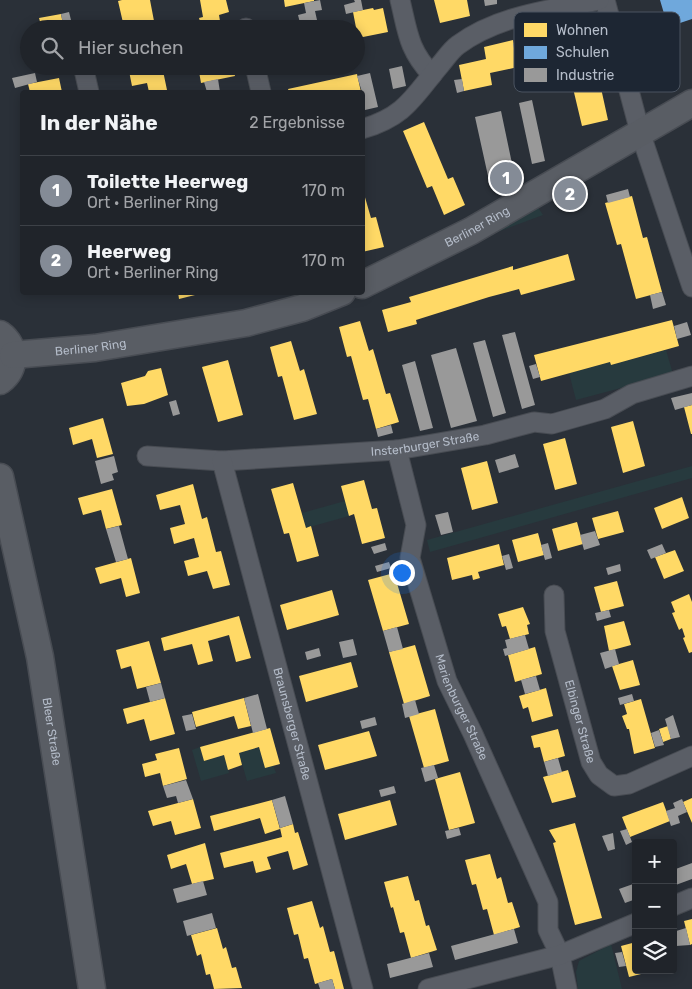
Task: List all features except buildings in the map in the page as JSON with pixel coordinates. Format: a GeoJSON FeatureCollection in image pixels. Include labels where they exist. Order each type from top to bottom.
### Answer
{"type":"FeatureCollection","features":[{"type":"Feature","properties":{"kind":"street"},"geometry":{"type":"LineString","coordinates":[[400,0],[411,48],[418,60],[432,75]]}},
{"type":"Feature","properties":{"kind":"street"},"geometry":{"type":"LineString","coordinates":[[540,12],[599,0]]}},
{"type":"Feature","properties":{"kind":"street"},"geometry":{"type":"LineString","coordinates":[[365,128],[380,124],[406,108],[456,46],[477,33],[514,17]]}},
{"type":"Feature","properties":{"kind":"street"},"geometry":{"type":"LineString","coordinates":[[85,75],[89,90]]}},
{"type":"Feature","properties":{"kind":"street"},"geometry":{"type":"LineString","coordinates":[[257,75],[261,90]]}},
{"type":"Feature","properties":{"kind":"street"},"geometry":{"type":"LineString","coordinates":[[629,92],[640,132],[692,287]]}},
{"type":"Feature","properties":{"kind":"street","name":"Berliner Ring"},"geometry":{"type":"LineString","coordinates":[[365,284],[470,231],[692,102]]}},
{"type":"Feature","properties":{"kind":"street","name":"Berliner Ring"},"geometry":{"type":"LineString","coordinates":[[6,344],[95,348],[246,323],[302,308],[334,295]]}},
{"type":"Feature","properties":{"kind":"street"},"geometry":{"type":"LineString","coordinates":[[0,381],[11,368],[6,344]]}},
{"type":"Feature","properties":{"kind":"street","name":"Insterburger Straße"},"geometry":{"type":"LineString","coordinates":[[147,456],[222,461],[397,450],[485,434],[534,422],[552,424],[605,409],[632,394],[692,376]]}},
{"type":"Feature","properties":{"kind":"street","name":"Marienburger Straße"},"geometry":{"type":"LineString","coordinates":[[397,450],[416,525],[410,558],[447,681],[473,734],[548,902],[548,930],[560,955],[567,989]]}},
{"type":"Feature","properties":{"kind":"street","name":"Braunsberger Straße"},"geometry":{"type":"LineString","coordinates":[[222,461],[363,989]]}},
{"type":"Feature","properties":{"kind":"street","name":"Bleer Straße"},"geometry":{"type":"LineString","coordinates":[[0,477],[40,657],[92,989]]}},
{"type":"Feature","properties":{"kind":"street","name":"Elbinger Straße"},"geometry":{"type":"LineString","coordinates":[[554,595],[555,631],[591,762],[599,775],[614,786],[630,784],[692,756]]}},
{"type":"Feature","properties":{"kind":"street"},"geometry":{"type":"LineString","coordinates":[[677,904],[692,898]]}},
{"type":"Feature","properties":{"kind":"street"},"geometry":{"type":"LineString","coordinates":[[428,989],[560,955],[632,924]]}},
{"type":"Feature","properties":{"kind":"green space"},"geometry":{"type":"Polygon","coordinates":[[[537,206],[543,215],[484,237],[537,206]]]}},
{"type":"Feature","properties":{"kind":"green space"},"geometry":{"type":"Polygon","coordinates":[[[666,350],[673,374],[576,400],[569,373],[610,362],[611,365],[666,350]]]}},
{"type":"Feature","properties":{"kind":"green space"},"geometry":{"type":"Polygon","coordinates":[[[692,466],[692,478],[430,552],[427,540],[692,466]]]}},
{"type":"Feature","properties":{"kind":"green space"},"geometry":{"type":"Polygon","coordinates":[[[345,501],[349,516],[306,528],[302,513],[345,501]]]}},
{"type":"Feature","properties":{"kind":"green space"},"geometry":{"type":"Polygon","coordinates":[[[200,747],[204,761],[224,755],[229,773],[201,781],[192,750],[200,747]]]}},
{"type":"Feature","properties":{"kind":"green space"},"geometry":{"type":"Polygon","coordinates":[[[259,747],[265,767],[273,765],[276,773],[247,781],[239,753],[259,747]]]}},
{"type":"Feature","properties":{"kind":"green space"},"geometry":{"type":"Polygon","coordinates":[[[611,944],[622,989],[578,989],[576,972],[579,961],[611,944]]]}},
{"type":"Feature","properties":{"kind":"place","name":"Toilette Heerweg"},"geometry":{"type":"Point","coordinates":[506,178]}},
{"type":"Feature","properties":{"kind":"place","name":"Heerweg"},"geometry":{"type":"Point","coordinates":[570,194]}}]}
